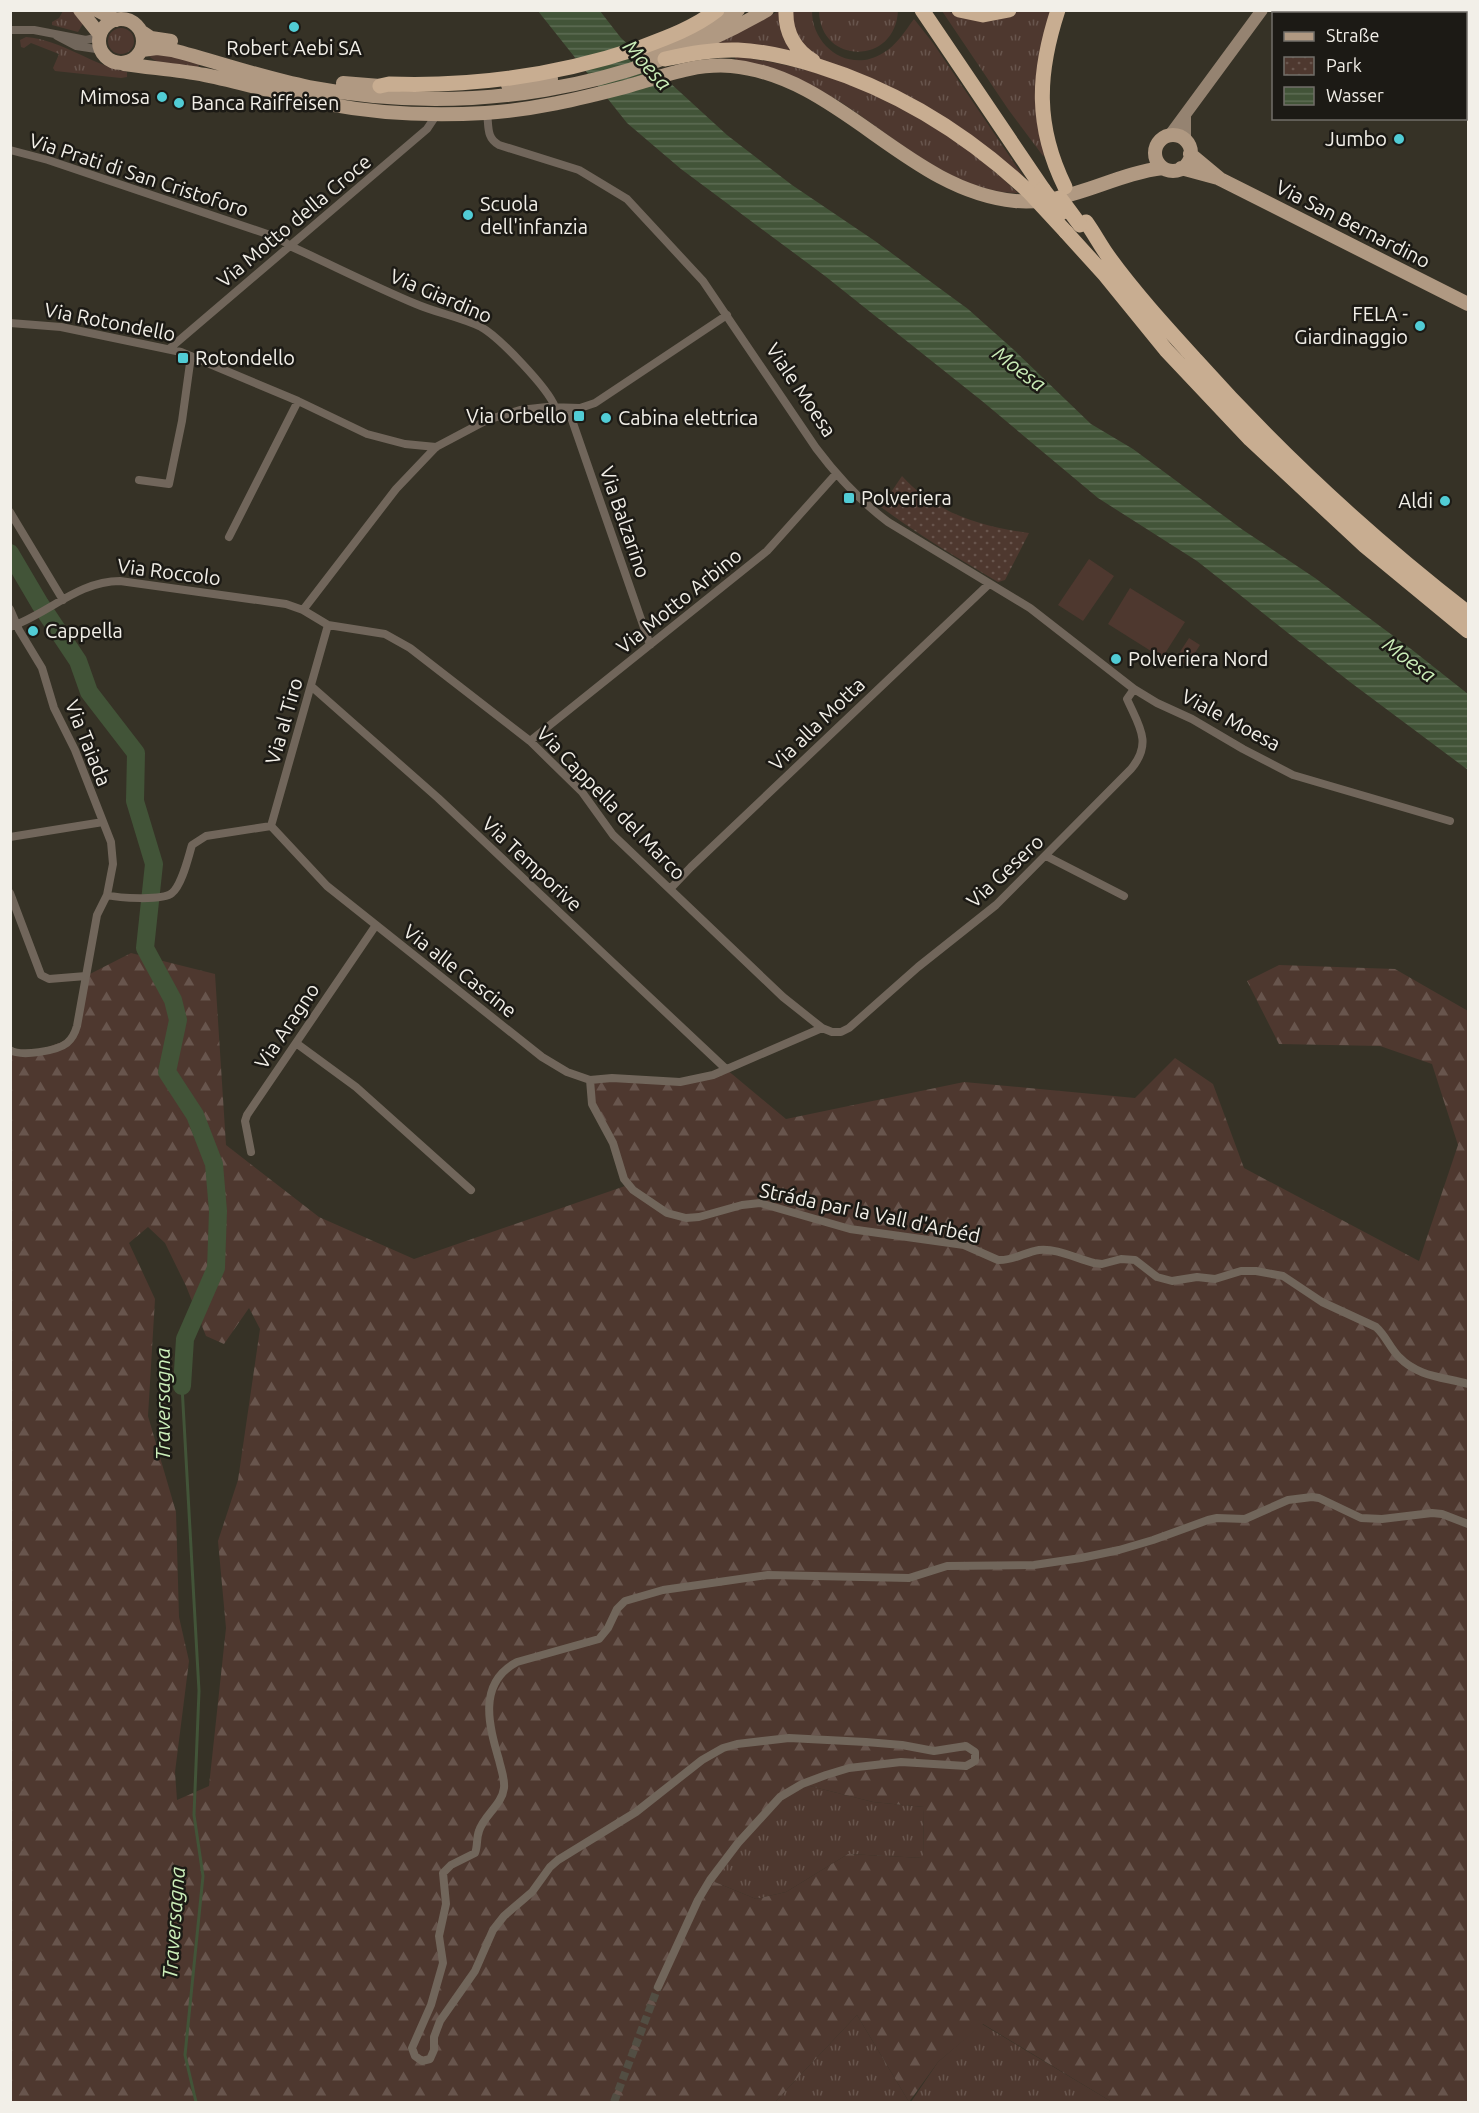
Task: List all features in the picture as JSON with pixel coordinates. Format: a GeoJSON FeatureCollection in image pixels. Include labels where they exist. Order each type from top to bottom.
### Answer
{"type":"FeatureCollection","features":[{"type":"Feature","properties":{"kind":"highway"},"geometry":{"type":"LineString","coordinates":[[786,10],[787,27],[796,46],[806,57],[823,68]]}},
{"type":"Feature","properties":{"kind":"highway"},"geometry":{"type":"LineString","coordinates":[[922,10],[1076,227],[1105,275],[1166,350],[1280,468],[1365,546],[1468,631]]}},
{"type":"Feature","properties":{"kind":"highway"},"geometry":{"type":"LineString","coordinates":[[932,10],[1047,189],[1076,227],[1108,255],[1188,352],[1270,439],[1349,513],[1468,613]]}},
{"type":"Feature","properties":{"kind":"highway"},"geometry":{"type":"LineString","coordinates":[[959,10],[983,15],[1009,10]]}},
{"type":"Feature","properties":{"kind":"highway"},"geometry":{"type":"LineString","coordinates":[[1047,189],[1047,140],[1041,95],[1046,51],[1058,10]]}},
{"type":"Feature","properties":{"kind":"highway"},"geometry":{"type":"LineString","coordinates":[[380,86],[389,84],[528,84],[574,67],[647,45],[693,26],[721,21]]}},
{"type":"Feature","properties":{"kind":"highway"},"geometry":{"type":"LineString","coordinates":[[668,66],[700,52],[734,50],[764,53],[823,68],[885,91],[939,120],[986,154],[1047,189]]}},
{"type":"Feature","properties":{"kind":"main road"},"geometry":{"type":"LineString","coordinates":[[80,10],[100,36],[102,53],[112,61],[206,75],[363,110],[437,114],[487,113],[544,106],[601,93],[668,66],[721,21],[738,10]]}},
{"type":"Feature","properties":{"kind":"main road"},"geometry":{"type":"LineString","coordinates":[[97,10],[116,20],[131,21],[141,32],[151,38],[170,40],[284,73],[328,81],[380,86]]}},
{"type":"Feature","properties":{"kind":"main road"},"geometry":{"type":"LineString","coordinates":[[721,21],[767,10]]}},
{"type":"Feature","properties":{"kind":"main road"},"geometry":{"type":"LineString","coordinates":[[100,36],[108,23],[116,20]]}},
{"type":"Feature","properties":{"kind":"main road"},"geometry":{"type":"LineString","coordinates":[[124,64],[132,61],[141,51],[144,41],[141,32]]}},
{"type":"Feature","properties":{"kind":"main road"},"geometry":{"type":"LineString","coordinates":[[141,51],[163,48],[287,82],[328,90],[421,99],[456,99],[528,84],[587,82],[668,66],[744,68],[781,79],[819,98],[939,176],[993,197],[1026,202],[1054,199],[1092,189],[1125,176],[1163,168],[1168,170],[1180,168],[1189,160],[1189,146],[1185,140],[1170,135],[1157,143],[1156,159],[1163,168]]}},
{"type":"Feature","properties":{"kind":"main road"},"geometry":{"type":"LineString","coordinates":[[141,51],[145,60],[160,68]]}},
{"type":"Feature","properties":{"kind":"main road"},"geometry":{"type":"LineString","coordinates":[[1125,176],[1155,154]]}},
{"type":"Feature","properties":{"kind":"main road","name":"Via San Bernardino"},"geometry":{"type":"LineString","coordinates":[[1190,154],[1220,179]]}},
{"type":"Feature","properties":{"kind":"main road","name":"Via San Bernardino"},"geometry":{"type":"LineString","coordinates":[[1180,168],[1220,179],[1468,304]]}},
{"type":"Feature","properties":{"kind":"street"},"geometry":{"type":"LineString","coordinates":[[1170,135],[1262,10]]}},
{"type":"Feature","properties":{"kind":"street"},"geometry":{"type":"LineString","coordinates":[[10,30],[33,30],[86,40],[100,36]]}},
{"type":"Feature","properties":{"kind":"street"},"geometry":{"type":"LineString","coordinates":[[56,35],[76,46],[96,49],[102,53]]}},
{"type":"Feature","properties":{"kind":"street","name":"Viale Moesa"},"geometry":{"type":"LineString","coordinates":[[487,113],[492,141],[579,170],[627,199],[703,281],[836,474],[871,509],[888,522],[1030,608],[1134,689],[1157,704],[1192,719],[1293,775],[1450,820]]}},
{"type":"Feature","properties":{"kind":"street"},"geometry":{"type":"LineString","coordinates":[[1185,113],[1185,140]]}},
{"type":"Feature","properties":{"kind":"street","name":"Via Motto della Croce"},"geometry":{"type":"LineString","coordinates":[[169,350],[428,129],[437,114]]}},
{"type":"Feature","properties":{"kind":"street","name":"Via Prati di San Cristoforo"},"geometry":{"type":"LineString","coordinates":[[10,150],[48,160],[279,238],[290,246]]}},
{"type":"Feature","properties":{"kind":"street","name":"Via Giardino"},"geometry":{"type":"LineString","coordinates":[[290,246],[408,301],[480,327],[491,334],[549,393],[555,407]]}},
{"type":"Feature","properties":{"kind":"street"},"geometry":{"type":"LineString","coordinates":[[303,610],[396,489],[436,447],[487,420],[520,410],[555,407],[570,409],[587,406],[605,398],[727,315]]}},
{"type":"Feature","properties":{"kind":"street","name":"Via Rotondello"},"geometry":{"type":"LineString","coordinates":[[10,324],[61,327],[190,356],[381,438],[405,444],[436,447]]}},
{"type":"Feature","properties":{"kind":"street"},"geometry":{"type":"LineString","coordinates":[[139,480],[169,484],[182,421],[190,356]]}},
{"type":"Feature","properties":{"kind":"street"},"geometry":{"type":"LineString","coordinates":[[229,537],[298,401]]}},
{"type":"Feature","properties":{"kind":"street","name":"Via Balzarino"},"geometry":{"type":"LineString","coordinates":[[570,409],[650,645]]}},
{"type":"Feature","properties":{"kind":"street","name":"Via Motto Arbino"},"geometry":{"type":"LineString","coordinates":[[530,741],[767,551],[836,474]]}},
{"type":"Feature","properties":{"kind":"street"},"geometry":{"type":"LineString","coordinates":[[10,512],[60,602]]}},
{"type":"Feature","properties":{"kind":"street","name":"Via Roccolo"},"geometry":{"type":"LineString","coordinates":[[13,625],[35,617],[93,584],[102,582],[120,581],[291,605]]}},
{"type":"Feature","properties":{"kind":"street","name":"Via alla Motta"},"geometry":{"type":"LineString","coordinates":[[670,889],[988,584]]}},
{"type":"Feature","properties":{"kind":"street","name":"Via Cappella del Marco"},"geometry":{"type":"LineString","coordinates":[[291,605],[328,625],[377,632],[402,642],[530,741],[582,792],[614,835],[783,997],[822,1028]]}},
{"type":"Feature","properties":{"kind":"street","name":"Via Taiada"},"geometry":{"type":"LineString","coordinates":[[10,609],[13,625],[42,669],[54,708],[75,750],[111,842],[113,857],[107,895],[97,915],[77,1026],[71,1039],[60,1047],[30,1053],[12,1052]]}},
{"type":"Feature","properties":{"kind":"street","name":"Via al Tiro"},"geometry":{"type":"LineString","coordinates":[[271,826],[328,625]]}},
{"type":"Feature","properties":{"kind":"street","name":"Via Temporive"},"geometry":{"type":"LineString","coordinates":[[311,686],[438,798],[726,1069]]}},
{"type":"Feature","properties":{"kind":"street","name":"Via Gesero"},"geometry":{"type":"LineString","coordinates":[[822,1028],[832,1032],[841,1032],[849,1028],[918,967],[996,905],[1140,758],[1143,747],[1142,734],[1127,699],[1134,689]]}},
{"type":"Feature","properties":{"kind":"street"},"geometry":{"type":"LineString","coordinates":[[10,837],[103,822]]}},
{"type":"Feature","properties":{"kind":"street"},"geometry":{"type":"LineString","coordinates":[[107,895],[132,898],[167,896],[177,886],[192,845],[206,836],[271,826]]}},
{"type":"Feature","properties":{"kind":"street","name":"Via alle Cascine"},"geometry":{"type":"LineString","coordinates":[[271,826],[327,886],[542,1057],[567,1072],[590,1080],[612,1078],[680,1082],[713,1075],[822,1028]]}},
{"type":"Feature","properties":{"kind":"street"},"geometry":{"type":"LineString","coordinates":[[1046,856],[1124,896]]}},
{"type":"Feature","properties":{"kind":"street"},"geometry":{"type":"LineString","coordinates":[[10,893],[41,975],[50,979],[86,976]]}},
{"type":"Feature","properties":{"kind":"street","name":"Via Aragno"},"geometry":{"type":"LineString","coordinates":[[251,1152],[245,1121],[247,1115],[376,925]]}},
{"type":"Feature","properties":{"kind":"street"},"geometry":{"type":"LineString","coordinates":[[296,1043],[356,1087],[471,1190]]}},
{"type":"Feature","properties":{"kind":"street","name":"Stráda par la Vall d'Arbéd"},"geometry":{"type":"LineString","coordinates":[[590,1080],[592,1104],[613,1143],[624,1179],[633,1190],[675,1216],[699,1217],[742,1205],[760,1203],[850,1229],[964,1245],[998,1260],[1037,1250],[1046,1250],[1102,1264],[1129,1259],[1141,1264],[1157,1277],[1172,1281],[1197,1277],[1215,1279],[1241,1271],[1273,1273],[1290,1279],[1328,1305],[1376,1327],[1396,1354],[1412,1369],[1468,1384]]}},
{"type":"Feature","properties":{"kind":"street"},"geometry":{"type":"LineString","coordinates":[[658,1987],[698,1899],[710,1880],[738,1843],[790,1789],[849,1768],[901,1762],[966,1766],[975,1761],[975,1752],[966,1746],[934,1751],[866,1742],[789,1738],[737,1744],[712,1754],[636,1812],[558,1860],[532,1892],[501,1918],[487,1940],[475,1971],[440,2021],[430,2059],[422,2061],[415,2056],[412,2048],[431,2005],[443,1963],[439,1936],[446,1905],[442,1873],[451,1865],[475,1854],[479,1830],[497,1806],[504,1787],[489,1725],[488,1709],[494,1686],[503,1671],[510,1665],[599,1639],[608,1628],[617,1609],[625,1601],[663,1590],[768,1575],[909,1578],[947,1566],[1023,1565],[1081,1558],[1154,1540],[1208,1520],[1245,1519],[1281,1503],[1311,1497],[1319,1498],[1361,1518],[1382,1519],[1432,1513],[1442,1514],[1468,1524]]}},
{"type":"Feature","properties":{"kind":"green space"},"geometry":{"type":"Polygon","coordinates":[[[71,10],[84,22],[78,32],[52,25],[52,22],[59,18],[63,11],[71,10]]]}},
{"type":"Feature","properties":{"kind":"green space"},"geometry":{"type":"Polygon","coordinates":[[[898,10],[894,28],[885,41],[872,49],[858,52],[844,49],[831,42],[823,29],[819,11],[898,10]]]}},
{"type":"Feature","properties":{"kind":"green space"},"geometry":{"type":"Polygon","coordinates":[[[779,11],[797,54],[714,45],[779,11]]]}},
{"type":"Feature","properties":{"kind":"green space"},"geometry":{"type":"Polygon","coordinates":[[[791,11],[812,11],[818,36],[826,46],[846,58],[858,60],[870,59],[888,50],[914,19],[933,43],[1027,182],[812,54],[797,34],[791,11]]]}},
{"type":"Feature","properties":{"kind":"green space"},"geometry":{"type":"Polygon","coordinates":[[[942,11],[954,14],[1011,14],[1020,11],[1051,11],[1045,154],[1043,156],[1008,109],[942,11]]]}},
{"type":"Feature","properties":{"kind":"green space"},"geometry":{"type":"Polygon","coordinates":[[[121,28],[130,32],[134,41],[130,50],[121,54],[112,50],[108,41],[112,32],[121,28]]]}},
{"type":"Feature","properties":{"kind":"green space"},"geometry":{"type":"Polygon","coordinates":[[[26,37],[52,43],[114,69],[127,72],[127,77],[55,71],[53,68],[59,54],[31,43],[24,48],[21,47],[20,40],[26,37]]]}},
{"type":"Feature","properties":{"kind":"green space"},"geometry":{"type":"Polygon","coordinates":[[[151,52],[200,62],[198,68],[165,64],[153,60],[149,56],[151,52]]]}},
{"type":"Feature","properties":{"kind":"green space"},"geometry":{"type":"Polygon","coordinates":[[[734,55],[744,55],[752,59],[825,76],[850,84],[897,105],[961,144],[1018,193],[995,191],[950,174],[928,162],[820,90],[770,67],[736,60],[734,55]]]}},
{"type":"Feature","properties":{"kind":"green space"},"geometry":{"type":"Polygon","coordinates":[[[902,476],[929,500],[944,509],[994,527],[1029,533],[1005,580],[998,582],[924,537],[881,507],[902,476]]]}},
{"type":"Feature","properties":{"kind":"green space"},"geometry":{"type":"Polygon","coordinates":[[[1089,559],[1114,576],[1083,621],[1058,605],[1089,559]]]}},
{"type":"Feature","properties":{"kind":"green space"},"geometry":{"type":"Polygon","coordinates":[[[1130,588],[1185,622],[1162,658],[1108,624],[1130,588]]]}},
{"type":"Feature","properties":{"kind":"green space"},"geometry":{"type":"Polygon","coordinates":[[[1189,638],[1200,645],[1187,665],[1176,658],[1189,638]]]}},
{"type":"Feature","properties":{"kind":"green space"},"geometry":{"type":"Polygon","coordinates":[[[131,953],[215,974],[226,1145],[319,1217],[414,1259],[628,1185],[598,1116],[590,1080],[680,1082],[726,1069],[786,1119],[964,1082],[1135,1098],[1175,1058],[1213,1084],[1244,1168],[1419,1261],[1458,1145],[1432,1064],[1380,1046],[1279,1044],[1247,981],[1279,965],[1395,969],[1468,1011],[1468,2102],[1112,2102],[983,2024],[938,2062],[909,2102],[857,2015],[775,2102],[11,2102],[10,1050],[30,1053],[71,1039],[86,976],[131,953]],[[148,1227],[129,1243],[155,1299],[148,1416],[176,1512],[179,1617],[189,1661],[175,1772],[177,1800],[209,1786],[226,1628],[218,1541],[238,1480],[260,1329],[249,1308],[224,1344],[206,1336],[186,1286],[165,1243],[148,1227]],[[802,1784],[790,1789],[710,1880],[756,1899],[786,1892],[848,1854],[923,1858],[924,1807],[873,1802],[802,1784]]]}},
{"type":"Feature","properties":{"kind":"green space"},"geometry":{"type":"Polygon","coordinates":[[[802,1784],[873,1802],[924,1807],[923,1858],[848,1854],[786,1892],[756,1899],[710,1880],[780,1797],[802,1784]]]}},
{"type":"Feature","properties":{"kind":"green space"},"geometry":{"type":"Polygon","coordinates":[[[857,2015],[909,2102],[775,2102],[857,2015]]]}},
{"type":"Feature","properties":{"kind":"green space"},"geometry":{"type":"Polygon","coordinates":[[[982,2024],[1112,2102],[911,2102],[938,2062],[982,2024]]]}},
{"type":"Feature","properties":{"kind":"water","name":"Moesa"},"geometry":{"type":"Polygon","coordinates":[[[538,11],[600,11],[621,38],[727,135],[792,185],[875,241],[968,309],[1091,424],[1133,449],[1243,530],[1315,578],[1468,694],[1468,770],[1350,682],[1197,561],[1098,498],[982,401],[825,276],[681,169],[627,123],[538,11]]]}},
{"type":"Feature","properties":{"kind":"waterway","name":"Traversagna"},"geometry":{"type":"LineString","coordinates":[[10,553],[78,661],[89,692],[136,753],[135,801],[154,864],[145,948],[173,1000],[178,1020],[167,1072],[195,1115],[214,1164],[218,1211],[216,1268],[185,1339],[182,1386]]}},
{"type":"Feature","properties":{"kind":"waterway","name":"Traversagna"},"geometry":{"type":"LineString","coordinates":[[182,1386],[199,1691],[194,1815],[203,1876],[185,2055],[196,2102]]}},
{"type":"Feature","properties":{"kind":"tunnel"},"geometry":{"type":"LineString","coordinates":[[614,2102],[658,1987]]}},
{"type":"Feature","properties":{"kind":"place","name":"Robert Aebi SA"},"geometry":{"type":"Point","coordinates":[294,27]}},
{"type":"Feature","properties":{"kind":"place","name":"Mimosa"},"geometry":{"type":"Point","coordinates":[162,97]}},
{"type":"Feature","properties":{"kind":"place","name":"Banca Raiffeisen"},"geometry":{"type":"Point","coordinates":[179,103]}},
{"type":"Feature","properties":{"kind":"place","name":"Jumbo"},"geometry":{"type":"Point","coordinates":[1399,139]}},
{"type":"Feature","properties":{"kind":"place","name":"Scuola dell'infanzia"},"geometry":{"type":"Point","coordinates":[468,215]}},
{"type":"Feature","properties":{"kind":"place","name":"FELA - Giardinaggio"},"geometry":{"type":"Point","coordinates":[1420,326]}},
{"type":"Feature","properties":{"kind":"place","name":"Rotondello"},"geometry":{"type":"Point","coordinates":[183,358]}},
{"type":"Feature","properties":{"kind":"place","name":"Via Orbello"},"geometry":{"type":"Point","coordinates":[579,416]}},
{"type":"Feature","properties":{"kind":"place","name":"Cabina elettrica"},"geometry":{"type":"Point","coordinates":[606,418]}},
{"type":"Feature","properties":{"kind":"place","name":"Polveriera"},"geometry":{"type":"Point","coordinates":[849,498]}},
{"type":"Feature","properties":{"kind":"place","name":"Aldi"},"geometry":{"type":"Point","coordinates":[1445,501]}},
{"type":"Feature","properties":{"kind":"place","name":"Cappella"},"geometry":{"type":"Point","coordinates":[33,631]}},
{"type":"Feature","properties":{"kind":"place","name":"Polveriera Nord"},"geometry":{"type":"Point","coordinates":[1116,659]}}]}
